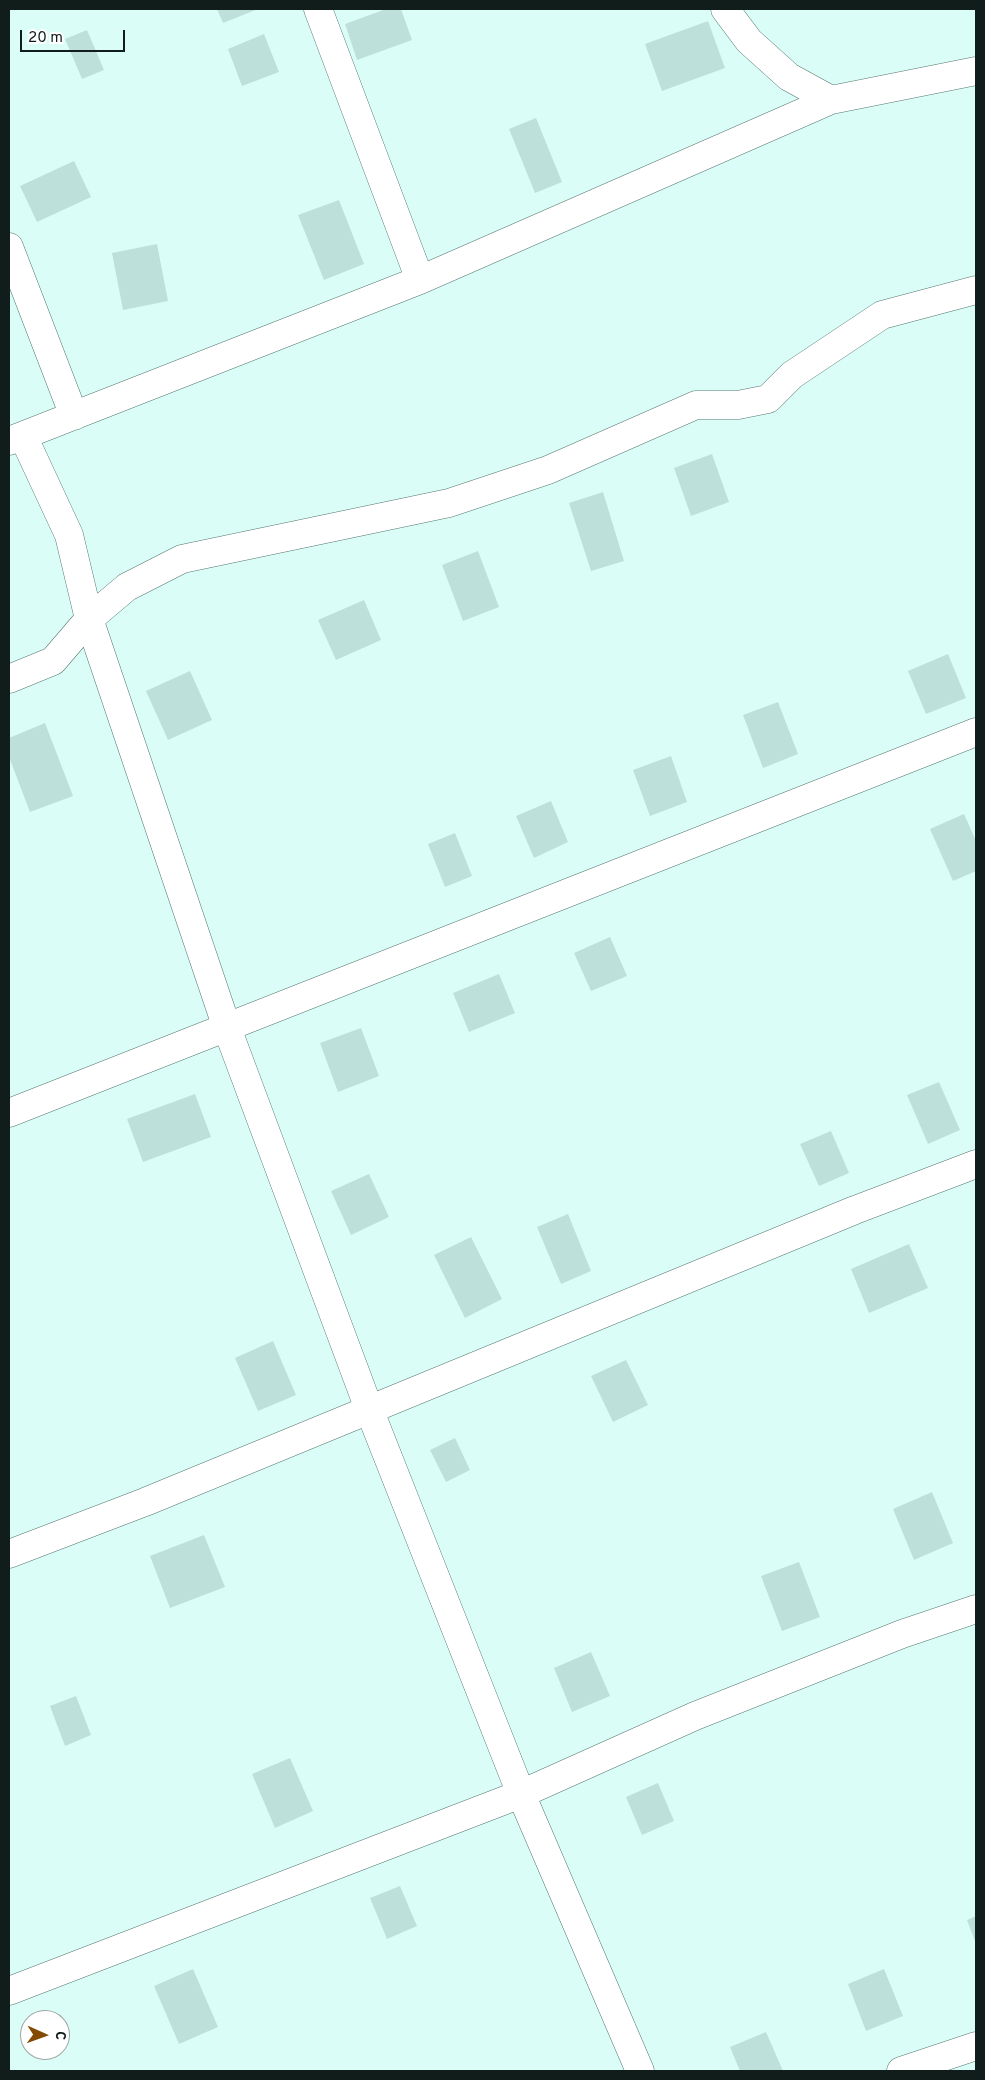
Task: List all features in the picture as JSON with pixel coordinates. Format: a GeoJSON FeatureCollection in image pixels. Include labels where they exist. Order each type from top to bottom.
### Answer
{"type":"FeatureCollection","features":[{"type":"Feature","properties":{"kind":"street"},"geometry":{"type":"LineString","coordinates":[[318,9],[420,280]]}},
{"type":"Feature","properties":{"kind":"street"},"geometry":{"type":"LineString","coordinates":[[725,9],[749,42],[789,77],[831,100]]}},
{"type":"Feature","properties":{"kind":"street"},"geometry":{"type":"LineString","coordinates":[[640,2071],[521,1794],[369,1410],[227,1028],[89,619],[69,535],[16,439],[420,280],[831,100],[976,70]]}},
{"type":"Feature","properties":{"kind":"street"},"geometry":{"type":"LineString","coordinates":[[9,247],[74,416]]}},
{"type":"Feature","properties":{"kind":"street"},"geometry":{"type":"LineString","coordinates":[[9,679],[53,661],[89,619],[127,587],[182,559],[449,503],[548,470],[696,405],[738,405],[768,398],[792,375],[882,315],[976,290]]}},
{"type":"Feature","properties":{"kind":"street"},"geometry":{"type":"LineString","coordinates":[[9,1112],[227,1028],[976,732]]}},
{"type":"Feature","properties":{"kind":"street"},"geometry":{"type":"LineString","coordinates":[[9,1554],[145,1502],[855,1210],[976,1164]]}},
{"type":"Feature","properties":{"kind":"street"},"geometry":{"type":"LineString","coordinates":[[9,1992],[521,1794],[731,1701],[902,1634],[976,1609]]}},
{"type":"Feature","properties":{"kind":"street"},"geometry":{"type":"LineString","coordinates":[[900,2071],[976,2046]]}},
{"type":"Feature","properties":{"kind":"building"},"geometry":{"type":"Polygon","coordinates":[[[217,9],[258,9],[223,23],[217,9]]]}},
{"type":"Feature","properties":{"kind":"building"},"geometry":{"type":"Polygon","coordinates":[[[386,9],[401,9],[412,40],[357,60],[345,24],[386,9]]]}},
{"type":"Feature","properties":{"kind":"building"},"geometry":{"type":"Polygon","coordinates":[[[708,21],[725,68],[662,91],[645,44],[708,21]]]}},
{"type":"Feature","properties":{"kind":"building"},"geometry":{"type":"Polygon","coordinates":[[[87,30],[104,70],[82,79],[65,39],[87,30]]]}},
{"type":"Feature","properties":{"kind":"building"},"geometry":{"type":"Polygon","coordinates":[[[264,34],[279,72],[242,86],[228,49],[264,34]]]}},
{"type":"Feature","properties":{"kind":"building"},"geometry":{"type":"Polygon","coordinates":[[[536,118],[562,182],[535,193],[509,129],[536,118]]]}},
{"type":"Feature","properties":{"kind":"building"},"geometry":{"type":"Polygon","coordinates":[[[74,161],[91,197],[37,222],[20,186],[74,161]]]}},
{"type":"Feature","properties":{"kind":"building"},"geometry":{"type":"Polygon","coordinates":[[[339,200],[364,264],[324,280],[298,215],[339,200]]]}},
{"type":"Feature","properties":{"kind":"building"},"geometry":{"type":"Polygon","coordinates":[[[157,244],[168,301],[123,310],[112,253],[157,244]]]}},
{"type":"Feature","properties":{"kind":"building"},"geometry":{"type":"Polygon","coordinates":[[[712,454],[729,502],[691,516],[674,468],[712,454]]]}},
{"type":"Feature","properties":{"kind":"building"},"geometry":{"type":"Polygon","coordinates":[[[603,492],[624,561],[591,571],[569,503],[603,492]]]}},
{"type":"Feature","properties":{"kind":"building"},"geometry":{"type":"Polygon","coordinates":[[[478,551],[499,607],[463,621],[442,565],[478,551]]]}},
{"type":"Feature","properties":{"kind":"building"},"geometry":{"type":"Polygon","coordinates":[[[364,600],[381,640],[336,660],[318,620],[364,600]]]}},
{"type":"Feature","properties":{"kind":"building"},"geometry":{"type":"Polygon","coordinates":[[[948,654],[966,698],[926,714],[908,671],[948,654]]]}},
{"type":"Feature","properties":{"kind":"building"},"geometry":{"type":"Polygon","coordinates":[[[190,671],[212,720],[168,740],[146,691],[190,671]]]}},
{"type":"Feature","properties":{"kind":"building"},"geometry":{"type":"Polygon","coordinates":[[[778,702],[798,754],[763,768],[743,715],[778,702]]]}},
{"type":"Feature","properties":{"kind":"building"},"geometry":{"type":"Polygon","coordinates":[[[45,723],[73,796],[30,812],[9,757],[9,738],[45,723]]]}},
{"type":"Feature","properties":{"kind":"building"},"geometry":{"type":"Polygon","coordinates":[[[671,756],[687,802],[650,816],[633,770],[671,756]]]}},
{"type":"Feature","properties":{"kind":"building"},"geometry":{"type":"Polygon","coordinates":[[[551,801],[568,842],[534,858],[516,816],[551,801]]]}},
{"type":"Feature","properties":{"kind":"building"},"geometry":{"type":"Polygon","coordinates":[[[964,814],[976,841],[976,871],[953,881],[930,829],[964,814]]]}},
{"type":"Feature","properties":{"kind":"building"},"geometry":{"type":"Polygon","coordinates":[[[455,833],[472,876],[445,887],[428,844],[455,833]]]}},
{"type":"Feature","properties":{"kind":"building"},"geometry":{"type":"Polygon","coordinates":[[[610,937],[627,976],[591,991],[574,953],[610,937]]]}},
{"type":"Feature","properties":{"kind":"building"},"geometry":{"type":"Polygon","coordinates":[[[499,974],[515,1013],[469,1032],[453,993],[499,974]]]}},
{"type":"Feature","properties":{"kind":"building"},"geometry":{"type":"Polygon","coordinates":[[[361,1028],[379,1076],[338,1092],[320,1043],[361,1028]]]}},
{"type":"Feature","properties":{"kind":"building"},"geometry":{"type":"Polygon","coordinates":[[[939,1082],[960,1130],[928,1144],[907,1095],[939,1082]]]}},
{"type":"Feature","properties":{"kind":"building"},"geometry":{"type":"Polygon","coordinates":[[[195,1094],[211,1137],[143,1162],[127,1119],[195,1094]]]}},
{"type":"Feature","properties":{"kind":"building"},"geometry":{"type":"Polygon","coordinates":[[[831,1131],[849,1173],[819,1186],[800,1144],[831,1131]]]}},
{"type":"Feature","properties":{"kind":"building"},"geometry":{"type":"Polygon","coordinates":[[[369,1174],[389,1217],[351,1235],[331,1191],[369,1174]]]}},
{"type":"Feature","properties":{"kind":"building"},"geometry":{"type":"Polygon","coordinates":[[[568,1214],[591,1271],[561,1284],[537,1227],[568,1214]]]}},
{"type":"Feature","properties":{"kind":"building"},"geometry":{"type":"Polygon","coordinates":[[[471,1237],[502,1299],[465,1318],[434,1255],[471,1237]]]}},
{"type":"Feature","properties":{"kind":"building"},"geometry":{"type":"Polygon","coordinates":[[[909,1244],[928,1288],[869,1313],[851,1269],[909,1244]]]}},
{"type":"Feature","properties":{"kind":"building"},"geometry":{"type":"Polygon","coordinates":[[[273,1341],[296,1395],[258,1411],[235,1358],[273,1341]]]}},
{"type":"Feature","properties":{"kind":"building"},"geometry":{"type":"Polygon","coordinates":[[[626,1360],[648,1405],[613,1422],[591,1376],[626,1360]]]}},
{"type":"Feature","properties":{"kind":"building"},"geometry":{"type":"Polygon","coordinates":[[[455,1438],[470,1470],[446,1482],[430,1450],[455,1438]]]}},
{"type":"Feature","properties":{"kind":"building"},"geometry":{"type":"Polygon","coordinates":[[[932,1492],[953,1543],[914,1560],[893,1509],[932,1492]]]}},
{"type":"Feature","properties":{"kind":"building"},"geometry":{"type":"Polygon","coordinates":[[[204,1535],[225,1587],[170,1608],[150,1556],[204,1535]]]}},
{"type":"Feature","properties":{"kind":"building"},"geometry":{"type":"Polygon","coordinates":[[[799,1562],[820,1617],[782,1631],[761,1576],[799,1562]]]}},
{"type":"Feature","properties":{"kind":"building"},"geometry":{"type":"Polygon","coordinates":[[[591,1652],[610,1696],[572,1712],[554,1668],[591,1652]]]}},
{"type":"Feature","properties":{"kind":"building"},"geometry":{"type":"Polygon","coordinates":[[[76,1696],[91,1735],[65,1746],[50,1706],[76,1696]]]}},
{"type":"Feature","properties":{"kind":"building"},"geometry":{"type":"Polygon","coordinates":[[[290,1758],[313,1811],[275,1828],[252,1774],[290,1758]]]}},
{"type":"Feature","properties":{"kind":"building"},"geometry":{"type":"Polygon","coordinates":[[[658,1783],[674,1821],[642,1835],[626,1797],[658,1783]]]}},
{"type":"Feature","properties":{"kind":"building"},"geometry":{"type":"Polygon","coordinates":[[[400,1886],[417,1926],[387,1939],[370,1898],[400,1886]]]}},
{"type":"Feature","properties":{"kind":"building"},"geometry":{"type":"Polygon","coordinates":[[[976,1916],[976,1944],[967,1920],[976,1916]]]}},
{"type":"Feature","properties":{"kind":"building"},"geometry":{"type":"Polygon","coordinates":[[[193,1969],[218,2027],[179,2044],[154,1986],[193,1969]]]}},
{"type":"Feature","properties":{"kind":"building"},"geometry":{"type":"Polygon","coordinates":[[[884,1969],[903,2016],[866,2031],[848,1984],[884,1969]]]}},
{"type":"Feature","properties":{"kind":"building"},"geometry":{"type":"Polygon","coordinates":[[[766,2032],[783,2071],[740,2071],[730,2047],[766,2032]]]}}]}
